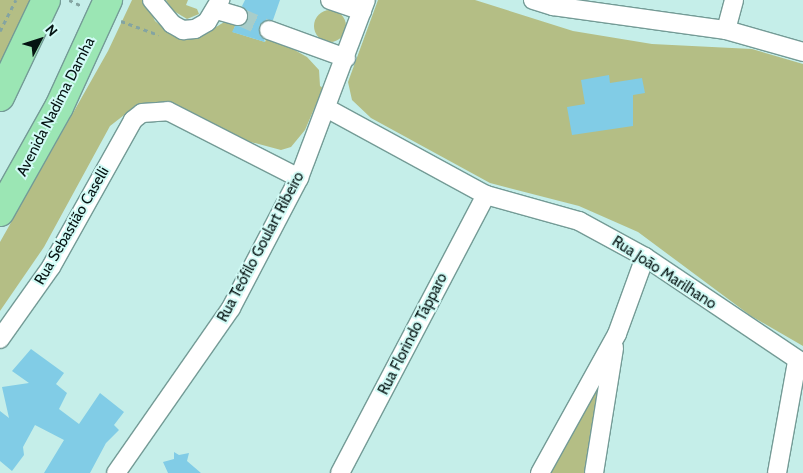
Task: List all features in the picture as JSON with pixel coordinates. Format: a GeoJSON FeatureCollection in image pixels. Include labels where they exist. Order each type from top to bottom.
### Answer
{"type":"FeatureCollection","features":[{"type":"Feature","properties":{"kind":"main road"},"geometry":{"type":"LineString","coordinates":[[0,97],[46,0]]}},
{"type":"Feature","properties":{"kind":"main road","name":"Avenida Nadima Damha"},"geometry":{"type":"LineString","coordinates":[[0,212],[58,107],[108,0]]}},
{"type":"Feature","properties":{"kind":"street"},"geometry":{"type":"LineString","coordinates":[[152,0],[172,24],[183,30],[195,29],[219,5],[238,16]]}},
{"type":"Feature","properties":{"kind":"street"},"geometry":{"type":"LineString","coordinates":[[330,0],[364,5]]}},
{"type":"Feature","properties":{"kind":"street"},"geometry":{"type":"LineString","coordinates":[[533,0],[726,30],[803,52]]}},
{"type":"Feature","properties":{"kind":"street"},"geometry":{"type":"LineString","coordinates":[[726,30],[734,0]]}},
{"type":"Feature","properties":{"kind":"street","name":"Rua Teófilo Goulart Ribeiro"},"geometry":{"type":"LineString","coordinates":[[116,473],[231,308],[299,178],[328,109],[364,5]]}},
{"type":"Feature","properties":{"kind":"street"},"geometry":{"type":"LineString","coordinates":[[270,30],[346,58]]}},
{"type":"Feature","properties":{"kind":"street","name":"Rua João Marilhano"},"geometry":{"type":"LineString","coordinates":[[328,109],[486,195],[579,222],[645,257],[800,363]]}},
{"type":"Feature","properties":{"kind":"street","name":"Rua Sebastião Caselli"},"geometry":{"type":"LineString","coordinates":[[0,339],[51,266],[133,120],[142,113],[168,111],[299,178]]}},
{"type":"Feature","properties":{"kind":"street","name":"Rua Florindo Tápparo"},"geometry":{"type":"LineString","coordinates":[[340,473],[486,195]]}},
{"type":"Feature","properties":{"kind":"street"},"geometry":{"type":"LineString","coordinates":[[540,473],[617,334],[645,257]]}},
{"type":"Feature","properties":{"kind":"street"},"geometry":{"type":"LineString","coordinates":[[594,473],[617,334]]}},
{"type":"Feature","properties":{"kind":"street"},"geometry":{"type":"LineString","coordinates":[[777,473],[800,363]]}},
{"type":"Feature","properties":{"kind":"path"},"geometry":{"type":"LineString","coordinates":[[0,31],[16,0]]}},
{"type":"Feature","properties":{"kind":"green space"},"geometry":{"type":"Polygon","coordinates":[[[0,0],[32,0],[0,68],[0,0]]]}},
{"type":"Feature","properties":{"kind":"green space"},"geometry":{"type":"Polygon","coordinates":[[[132,0],[145,0],[155,21],[175,37],[200,37],[229,19],[237,20],[233,32],[265,42],[268,35],[307,57],[319,70],[320,86],[323,88],[305,130],[291,147],[281,150],[247,141],[171,102],[137,105],[110,126],[44,247],[0,311],[0,242],[108,51],[132,0]]]}},
{"type":"Feature","properties":{"kind":"green space"},"geometry":{"type":"Polygon","coordinates":[[[166,0],[188,0],[186,5],[197,9],[199,14],[187,19],[172,10],[166,0]]]}},
{"type":"Feature","properties":{"kind":"green space"},"geometry":{"type":"Polygon","coordinates":[[[378,0],[475,0],[573,31],[652,44],[752,49],[803,64],[803,346],[751,316],[638,232],[579,206],[490,183],[371,118],[352,100],[348,82],[378,0]]]}},
{"type":"Feature","properties":{"kind":"green space"},"geometry":{"type":"Polygon","coordinates":[[[330,10],[336,11],[341,15],[345,20],[345,32],[341,37],[336,41],[330,42],[324,41],[319,37],[315,32],[314,26],[315,20],[319,15],[324,11],[330,10]]]}},
{"type":"Feature","properties":{"kind":"green space"},"geometry":{"type":"Polygon","coordinates":[[[604,371],[588,473],[548,473],[604,371]]]}},
{"type":"Feature","properties":{"kind":"building"},"geometry":{"type":"Polygon","coordinates":[[[245,0],[280,0],[273,20],[259,26],[265,42],[232,32],[235,26],[248,19],[242,6],[245,0]]]}},
{"type":"Feature","properties":{"kind":"building"},"geometry":{"type":"Polygon","coordinates":[[[609,75],[610,83],[642,78],[645,93],[633,95],[633,126],[572,135],[567,107],[585,104],[581,80],[609,75]]]}},
{"type":"Feature","properties":{"kind":"building"},"geometry":{"type":"Polygon","coordinates":[[[31,349],[64,373],[56,384],[67,393],[59,409],[79,424],[100,393],[124,412],[114,425],[119,430],[106,443],[90,473],[44,473],[64,440],[35,425],[23,447],[24,455],[12,471],[0,461],[0,411],[9,418],[2,387],[29,383],[12,371],[31,349]]]}},
{"type":"Feature","properties":{"kind":"building"},"geometry":{"type":"Polygon","coordinates":[[[174,452],[179,455],[189,453],[187,461],[201,473],[168,473],[163,462],[174,459],[174,452]]]}},
{"type":"Feature","properties":{"kind":"tunnel"},"geometry":{"type":"LineString","coordinates":[[238,16],[269,30]]}}]}
